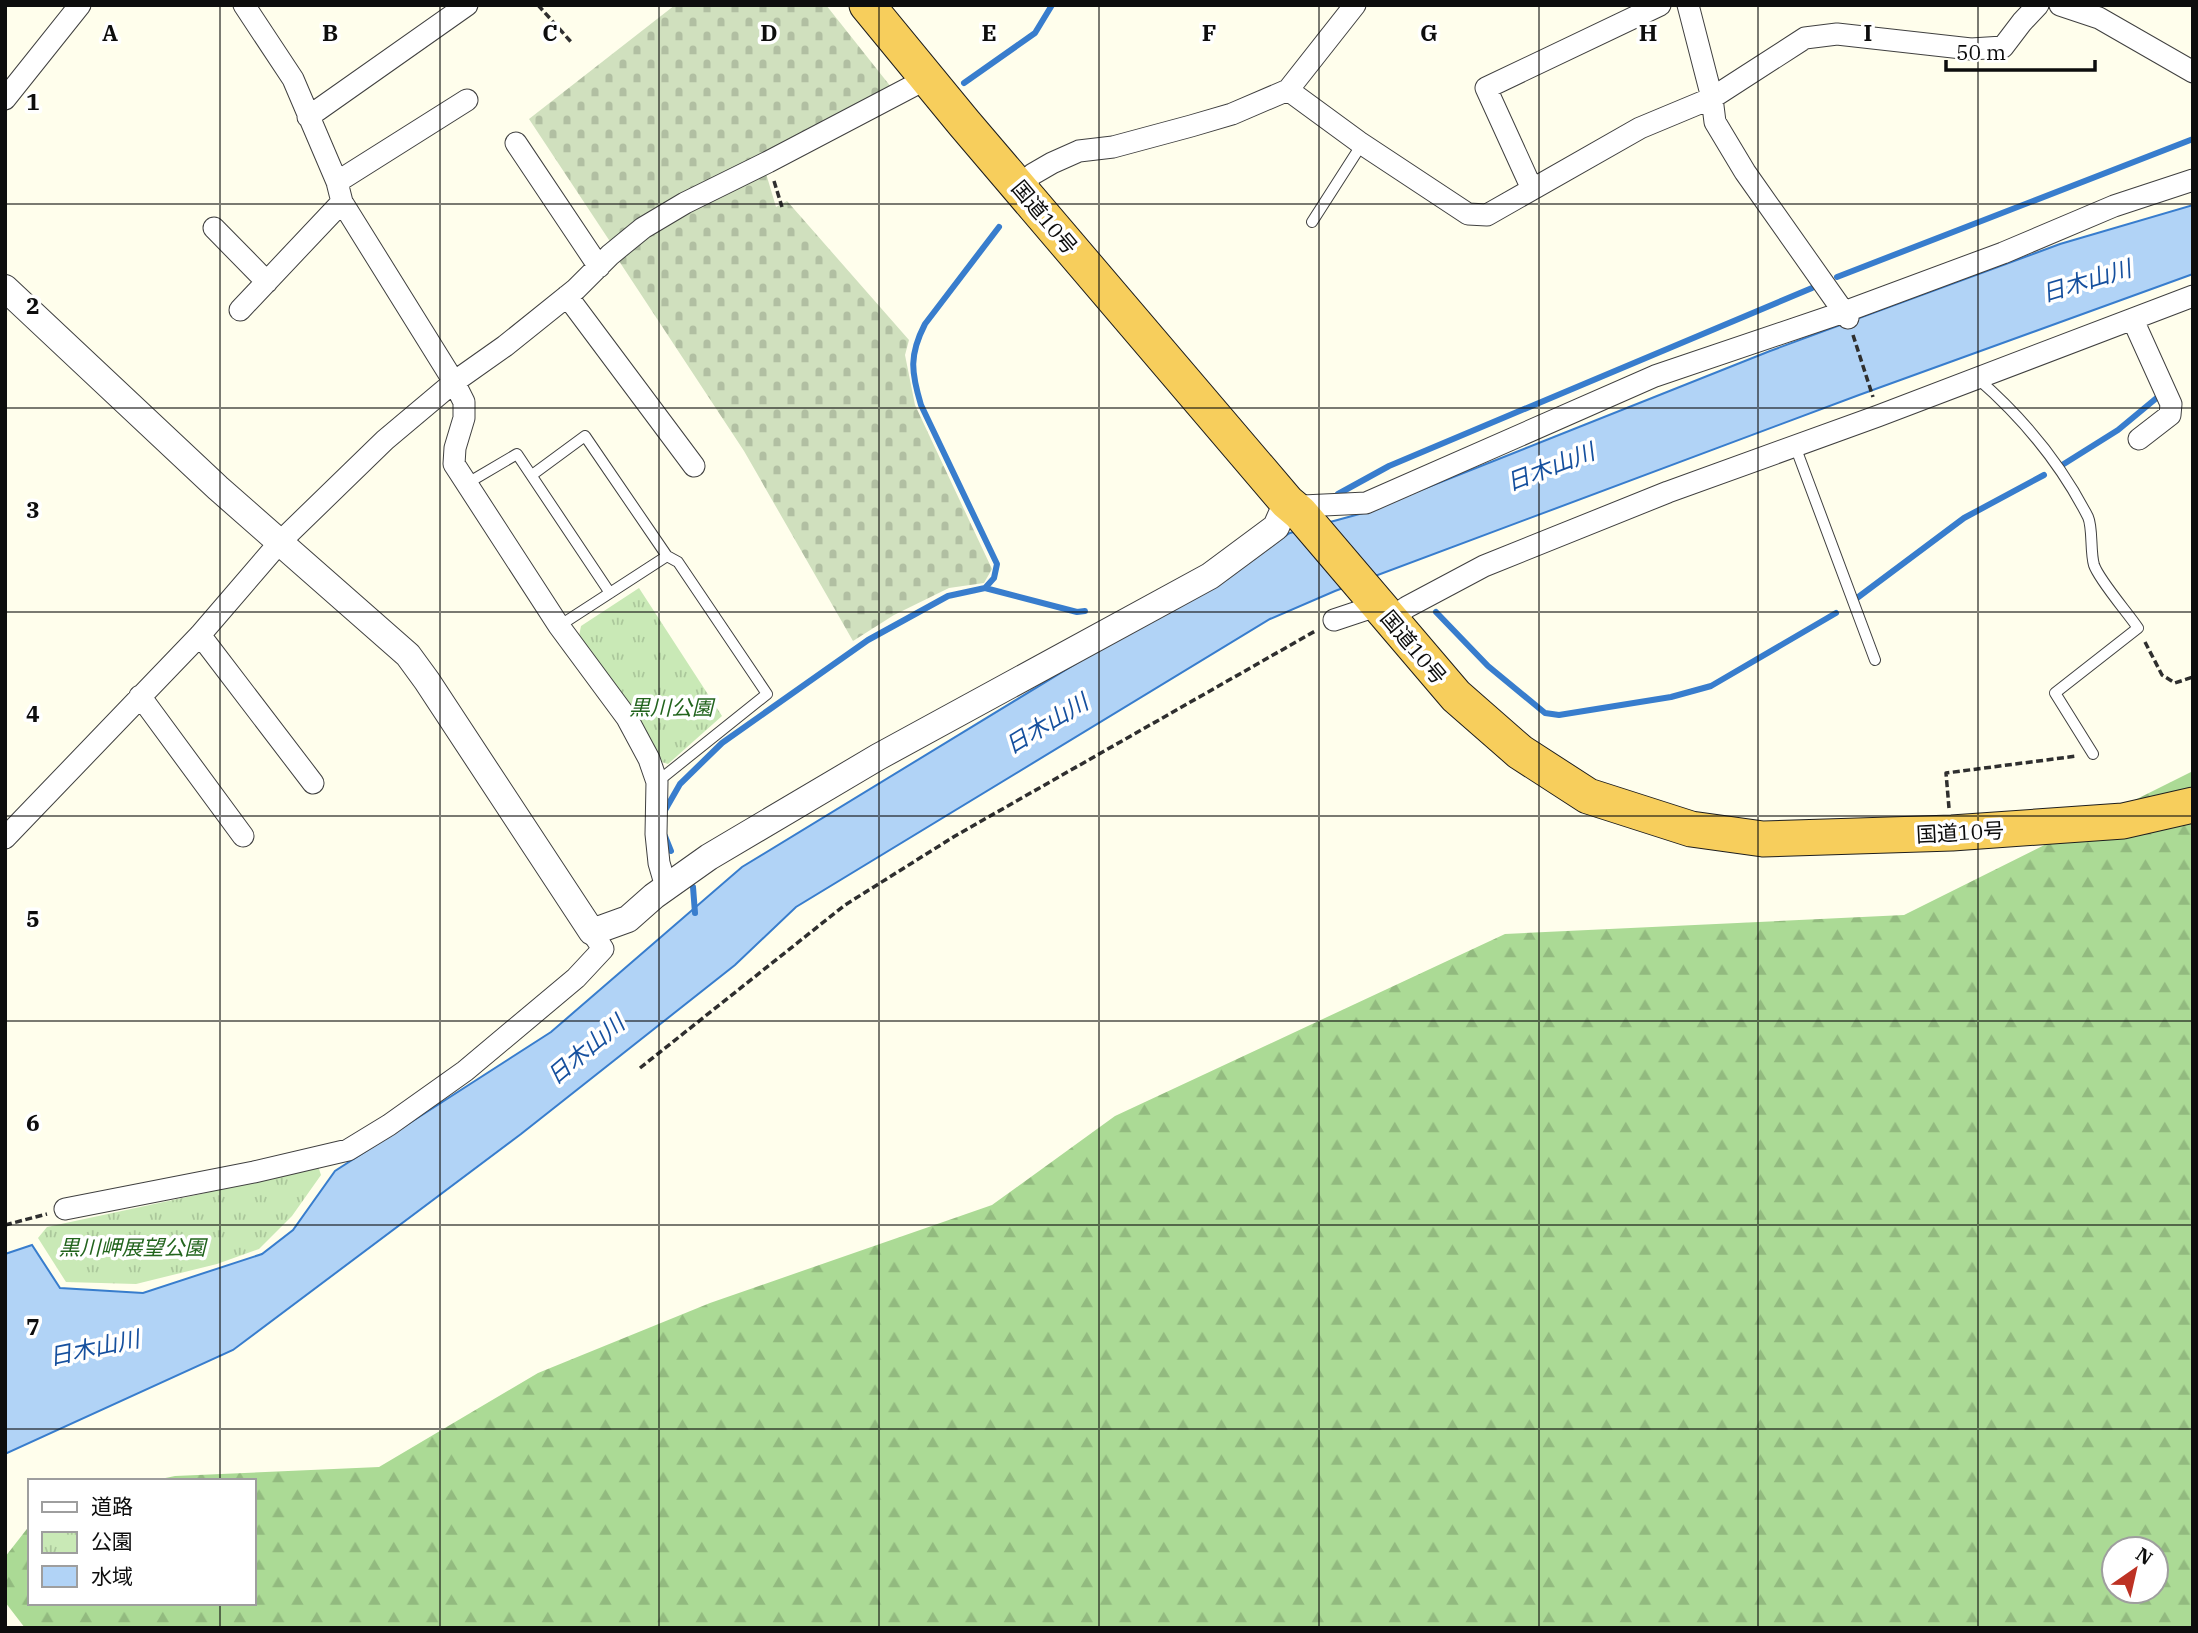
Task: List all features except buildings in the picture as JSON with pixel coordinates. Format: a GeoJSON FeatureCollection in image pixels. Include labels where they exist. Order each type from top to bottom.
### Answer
{"type":"FeatureCollection","features":[{"type":"Feature","properties":{"kind":"highway","name":"国道10号"},"geometry":{"type":"LineString","coordinates":[[869,6],[964,124],[1456,696],[1520,752],[1588,796],[1691,829],[1763,839],[1952,833],[2123,821],[2193,805]]}},
{"type":"Feature","properties":{"kind":"street"},"geometry":{"type":"LineString","coordinates":[[5,99],[79,5]]}},
{"type":"Feature","properties":{"kind":"street"},"geometry":{"type":"LineString","coordinates":[[243,5],[293,79],[339,192],[464,402],[464,418],[455,448],[454,464],[559,626],[627,718],[649,759],[657,782],[656,834],[659,863],[666,887]]}},
{"type":"Feature","properties":{"kind":"street"},"geometry":{"type":"LineString","coordinates":[[308,117],[467,5]]}},
{"type":"Feature","properties":{"kind":"street"},"geometry":{"type":"LineString","coordinates":[[1021,188],[1033,174],[1079,151],[1113,146],[1191,126],[1232,114],[1288,90],[1355,5]]}},
{"type":"Feature","properties":{"kind":"street"},"geometry":{"type":"LineString","coordinates":[[1532,189],[1486,88],[1660,5]]}},
{"type":"Feature","properties":{"kind":"street"},"geometry":{"type":"LineString","coordinates":[[1688,5],[1712,98],[1715,122],[1745,172],[1846,315]]}},
{"type":"Feature","properties":{"kind":"street"},"geometry":{"type":"LineString","coordinates":[[1288,90],[1362,144],[1468,214],[1487,215],[1640,128],[1712,98],[1805,38],[1838,34],[1971,49],[2003,47],[2038,5]]}},
{"type":"Feature","properties":{"kind":"street"},"geometry":{"type":"LineString","coordinates":[[2060,5],[2099,18],[2193,72]]}},
{"type":"Feature","properties":{"kind":"street"},"geometry":{"type":"LineString","coordinates":[[5,838],[200,635],[280,542],[385,440],[454,382],[505,346],[567,296],[643,228],[685,203],[928,78]]}},
{"type":"Feature","properties":{"kind":"street"},"geometry":{"type":"LineString","coordinates":[[240,310],[267,282],[339,192],[467,100]]}},
{"type":"Feature","properties":{"kind":"street"},"geometry":{"type":"LineString","coordinates":[[516,142],[598,267]]}},
{"type":"Feature","properties":{"kind":"street"},"geometry":{"type":"LineString","coordinates":[[592,932],[628,919],[666,887],[709,857],[878,757],[1209,576],[1276,527],[1294,508],[1366,503],[1655,376],[1846,315],[2114,206],[2193,180]]}},
{"type":"Feature","properties":{"kind":"street"},"geometry":{"type":"LineString","coordinates":[[214,228],[267,282]]}},
{"type":"Feature","properties":{"kind":"street"},"geometry":{"type":"LineString","coordinates":[[5,288],[218,488],[408,655],[603,949],[576,978],[465,1071],[389,1125],[348,1150],[254,1172],[65,1209]]}},
{"type":"Feature","properties":{"kind":"street"},"geometry":{"type":"LineString","coordinates":[[567,296],[694,466]]}},
{"type":"Feature","properties":{"kind":"street"},"geometry":{"type":"LineString","coordinates":[[1334,620],[1378,604],[1407,607],[1484,566],[1668,492],[2193,296]]}},
{"type":"Feature","properties":{"kind":"street"},"geometry":{"type":"LineString","coordinates":[[2133,320],[2171,404],[2170,415],[2139,439]]}},
{"type":"Feature","properties":{"kind":"street"},"geometry":{"type":"LineString","coordinates":[[200,635],[313,783]]}},
{"type":"Feature","properties":{"kind":"street"},"geometry":{"type":"LineString","coordinates":[[140,696],[243,836]]}},
{"type":"Feature","properties":{"kind":"lane"},"geometry":{"type":"LineString","coordinates":[[1311,222],[1362,144]]}},
{"type":"Feature","properties":{"kind":"lane"},"geometry":{"type":"LineString","coordinates":[[1977,378],[2048,452],[2090,521],[2095,567],[2138,628],[2055,694],[2093,754]]}},
{"type":"Feature","properties":{"kind":"lane"},"geometry":{"type":"LineString","coordinates":[[532,475],[585,436],[667,555],[678,562],[767,694],[657,782]]}},
{"type":"Feature","properties":{"kind":"lane"},"geometry":{"type":"LineString","coordinates":[[1795,446],[1875,660]]}},
{"type":"Feature","properties":{"kind":"lane"},"geometry":{"type":"LineString","coordinates":[[466,484],[517,454],[610,593]]}},
{"type":"Feature","properties":{"kind":"lane"},"geometry":{"type":"LineString","coordinates":[[559,626],[667,555]]}},
{"type":"Feature","properties":{"kind":"path"},"geometry":{"type":"LineString","coordinates":[[538,5],[572,43]]}},
{"type":"Feature","properties":{"kind":"path"},"geometry":{"type":"LineString","coordinates":[[768,162],[782,207]]}},
{"type":"Feature","properties":{"kind":"path"},"geometry":{"type":"LineString","coordinates":[[1846,315],[1875,403]]}},
{"type":"Feature","properties":{"kind":"path"},"geometry":{"type":"LineString","coordinates":[[640,1068],[845,905],[955,836],[1334,620]]}},
{"type":"Feature","properties":{"kind":"path"},"geometry":{"type":"LineString","coordinates":[[2138,628],[2162,675],[2175,683],[2193,677]]}},
{"type":"Feature","properties":{"kind":"path"},"geometry":{"type":"LineString","coordinates":[[1952,833],[1946,773],[2093,754]]}},
{"type":"Feature","properties":{"kind":"path"},"geometry":{"type":"LineString","coordinates":[[5,1225],[65,1209]]}},
{"type":"Feature","properties":{"kind":"green space"},"geometry":{"type":"Polygon","coordinates":[[[675,5],[826,5],[891,87],[611,243],[529,119],[675,5]]]}},
{"type":"Feature","properties":{"kind":"green space"},"geometry":{"type":"Polygon","coordinates":[[[765,170],[776,207],[787,201],[909,340],[905,355],[915,405],[992,569],[984,583],[949,588],[894,615],[853,641],[744,451],[619,261],[651,229],[765,170]]]}},
{"type":"Feature","properties":{"kind":"green space","name":"黒川公園"},"geometry":{"type":"Polygon","coordinates":[[[639,588],[722,716],[668,764],[656,760],[579,636],[581,626],[639,588]]]}},
{"type":"Feature","properties":{"kind":"green space"},"geometry":{"type":"Polygon","coordinates":[[[2193,771],[2193,1628],[25,1628],[5,1602],[5,1557],[28,1528],[28,1605],[256,1605],[256,1479],[161,1479],[175,1476],[379,1467],[538,1373],[710,1303],[992,1205],[1115,1116],[1505,934],[1904,915],[2193,771]]]}},
{"type":"Feature","properties":{"kind":"green space","name":"黒川岬展望公園"},"geometry":{"type":"Polygon","coordinates":[[[317,1163],[321,1175],[292,1216],[259,1249],[217,1264],[136,1284],[66,1282],[38,1238],[47,1227],[201,1194],[317,1163]]]}},
{"type":"Feature","properties":{"kind":"water","name":"日木山川"},"geometry":{"type":"Polygon","coordinates":[[[2193,205],[2193,274],[1859,395],[1335,591],[1270,619],[796,907],[735,965],[521,1134],[233,1350],[5,1454],[5,1254],[32,1245],[60,1288],[143,1293],[262,1254],[293,1230],[335,1171],[551,1032],[742,867],[1290,533],[1363,513],[1770,351],[2060,244],[2193,205]]]}},
{"type":"Feature","properties":{"kind":"waterway"},"geometry":{"type":"LineString","coordinates":[[964,83],[1035,33],[1052,5]]}},
{"type":"Feature","properties":{"kind":"waterway"},"geometry":{"type":"LineString","coordinates":[[1837,277],[2193,139]]}},
{"type":"Feature","properties":{"kind":"waterway"},"geometry":{"type":"LineString","coordinates":[[985,588],[994,578],[997,564],[921,405],[913,364],[916,345],[925,324],[999,227]]}},
{"type":"Feature","properties":{"kind":"waterway"},"geometry":{"type":"LineString","coordinates":[[1338,494],[1389,466],[1812,288]]}},
{"type":"Feature","properties":{"kind":"waterway"},"geometry":{"type":"LineString","coordinates":[[2059,467],[2118,430],[2159,396]]}},
{"type":"Feature","properties":{"kind":"waterway"},"geometry":{"type":"LineString","coordinates":[[1853,601],[1964,518],[2044,475]]}},
{"type":"Feature","properties":{"kind":"waterway"},"geometry":{"type":"LineString","coordinates":[[664,812],[680,784],[722,743],[868,640],[948,596],[985,588],[1077,612],[1085,611]]}},
{"type":"Feature","properties":{"kind":"waterway"},"geometry":{"type":"LineString","coordinates":[[1436,612],[1488,666],[1545,713],[1559,715],[1671,697],[1711,686],[1836,613]]}},
{"type":"Feature","properties":{"kind":"waterway"},"geometry":{"type":"LineString","coordinates":[[665,836],[671,851]]}},
{"type":"Feature","properties":{"kind":"waterway"},"geometry":{"type":"LineString","coordinates":[[693,887],[695,913]]}}]}
